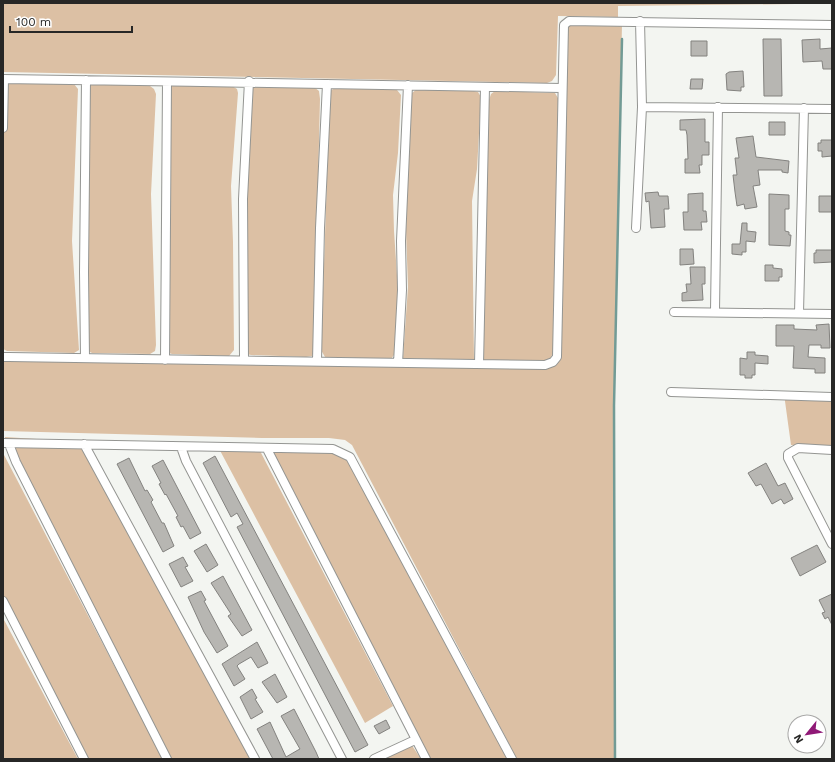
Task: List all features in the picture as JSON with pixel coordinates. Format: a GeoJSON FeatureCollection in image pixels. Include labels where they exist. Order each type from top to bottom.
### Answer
{"type":"FeatureCollection","features":[{"type":"Feature","properties":{"kind":"street"},"geometry":{"type":"LineString","coordinates":[[3,357],[165,360],[244,359],[545,366],[553,362],[557,357],[561,88],[564,25],[569,21],[640,21],[832,25]]}},
{"type":"Feature","properties":{"kind":"street"},"geometry":{"type":"LineString","coordinates":[[636,228],[642,108],[640,21]]}},
{"type":"Feature","properties":{"kind":"street"},"geometry":{"type":"LineString","coordinates":[[3,128],[4,79],[167,82],[249,81],[327,84],[561,88]]}},
{"type":"Feature","properties":{"kind":"street"},"geometry":{"type":"LineString","coordinates":[[85,358],[84,272],[86,80]]}},
{"type":"Feature","properties":{"kind":"street"},"geometry":{"type":"LineString","coordinates":[[244,359],[243,199],[249,81]]}},
{"type":"Feature","properties":{"kind":"street"},"geometry":{"type":"LineString","coordinates":[[165,360],[167,82]]}},
{"type":"Feature","properties":{"kind":"street"},"geometry":{"type":"LineString","coordinates":[[318,361],[320,228],[327,84]]}},
{"type":"Feature","properties":{"kind":"street"},"geometry":{"type":"LineString","coordinates":[[398,363],[402,290],[401,241],[408,85]]}},
{"type":"Feature","properties":{"kind":"street"},"geometry":{"type":"LineString","coordinates":[[479,364],[485,87]]}},
{"type":"Feature","properties":{"kind":"street"},"geometry":{"type":"LineString","coordinates":[[642,108],[718,107],[832,109]]}},
{"type":"Feature","properties":{"kind":"street"},"geometry":{"type":"LineString","coordinates":[[715,311],[718,107]]}},
{"type":"Feature","properties":{"kind":"street"},"geometry":{"type":"LineString","coordinates":[[799,313],[804,108]]}},
{"type":"Feature","properties":{"kind":"street"},"geometry":{"type":"LineString","coordinates":[[674,312],[715,311],[832,314]]}},
{"type":"Feature","properties":{"kind":"street"},"geometry":{"type":"LineString","coordinates":[[671,392],[832,397]]}},
{"type":"Feature","properties":{"kind":"street"},"geometry":{"type":"LineString","coordinates":[[167,759],[6,444],[333,449],[350,457],[512,759]]}},
{"type":"Feature","properties":{"kind":"street"},"geometry":{"type":"LineString","coordinates":[[84,444],[255,759]]}},
{"type":"Feature","properties":{"kind":"street"},"geometry":{"type":"LineString","coordinates":[[181,447],[186,461],[342,759]]}},
{"type":"Feature","properties":{"kind":"street"},"geometry":{"type":"LineString","coordinates":[[832,450],[798,448],[788,454],[788,458],[832,544]]}},
{"type":"Feature","properties":{"kind":"street"},"geometry":{"type":"LineString","coordinates":[[267,449],[426,759]]}},
{"type":"Feature","properties":{"kind":"street"},"geometry":{"type":"LineString","coordinates":[[3,601],[84,759]]}},
{"type":"Feature","properties":{"kind":"street"},"geometry":{"type":"LineString","coordinates":[[374,759],[415,740]]}},
{"type":"Feature","properties":{"kind":"shaded area"},"geometry":{"type":"Polygon","coordinates":[[[3,3],[796,4],[618,6],[618,17],[558,16],[556,75],[552,81],[547,83],[3,72],[3,3]]]}},
{"type":"Feature","properties":{"kind":"shaded area"},"geometry":{"type":"Polygon","coordinates":[[[568,23],[622,24],[614,406],[615,759],[517,759],[352,445],[345,440],[329,438],[262,438],[3,431],[3,361],[549,368],[557,364],[560,357],[565,26],[568,23]]]}},
{"type":"Feature","properties":{"kind":"shaded area"},"geometry":{"type":"Polygon","coordinates":[[[7,83],[74,84],[78,89],[72,241],[79,350],[74,353],[7,351],[3,349],[3,88],[7,83]]]}},
{"type":"Feature","properties":{"kind":"shaded area"},"geometry":{"type":"Polygon","coordinates":[[[92,84],[150,86],[154,89],[156,94],[151,194],[156,345],[155,351],[150,354],[92,353],[88,351],[87,88],[92,84]]]}},
{"type":"Feature","properties":{"kind":"shaded area"},"geometry":{"type":"Polygon","coordinates":[[[173,85],[232,86],[237,89],[238,93],[231,186],[234,350],[229,356],[172,354],[166,352],[162,172],[166,94],[169,87],[173,85]]]}},
{"type":"Feature","properties":{"kind":"shaded area"},"geometry":{"type":"Polygon","coordinates":[[[253,86],[314,87],[319,91],[314,352],[312,356],[251,355],[247,354],[243,346],[249,89],[253,86]]]}},
{"type":"Feature","properties":{"kind":"shaded area"},"geometry":{"type":"Polygon","coordinates":[[[335,88],[397,90],[401,95],[398,153],[393,195],[398,290],[394,355],[391,359],[325,357],[321,350],[330,91],[335,88]]]}},
{"type":"Feature","properties":{"kind":"shaded area"},"geometry":{"type":"Polygon","coordinates":[[[417,89],[470,90],[478,92],[481,97],[477,169],[472,201],[474,360],[403,358],[408,287],[406,231],[410,98],[412,93],[417,89]]]}},
{"type":"Feature","properties":{"kind":"shaded area"},"geometry":{"type":"Polygon","coordinates":[[[495,91],[555,93],[558,98],[553,353],[550,359],[545,362],[483,360],[482,355],[489,100],[491,94],[495,91]]]}},
{"type":"Feature","properties":{"kind":"shaded area"},"geometry":{"type":"Polygon","coordinates":[[[784,394],[832,395],[832,446],[791,445],[784,394]]]}},
{"type":"Feature","properties":{"kind":"shaded area"},"geometry":{"type":"Polygon","coordinates":[[[5,437],[84,442],[128,530],[250,759],[169,759],[5,444],[5,437]]]}},
{"type":"Feature","properties":{"kind":"shaded area"},"geometry":{"type":"Polygon","coordinates":[[[216,443],[259,449],[393,706],[365,723],[216,443]]]}},
{"type":"Feature","properties":{"kind":"shaded area"},"geometry":{"type":"Polygon","coordinates":[[[271,444],[329,444],[337,446],[349,454],[508,759],[426,759],[268,455],[271,444]]]}},
{"type":"Feature","properties":{"kind":"shaded area"},"geometry":{"type":"Polygon","coordinates":[[[3,453],[163,759],[84,759],[3,605],[3,453]]]}},
{"type":"Feature","properties":{"kind":"shaded area"},"geometry":{"type":"Polygon","coordinates":[[[3,618],[78,759],[3,759],[3,618]]]}},
{"type":"Feature","properties":{"kind":"shaded area"},"geometry":{"type":"Polygon","coordinates":[[[399,743],[411,744],[421,759],[370,759],[399,743]]]}},
{"type":"Feature","properties":{"kind":"building"},"geometry":{"type":"Polygon","coordinates":[[[763,39],[781,39],[782,96],[764,96],[763,39]]]}},
{"type":"Feature","properties":{"kind":"building"},"geometry":{"type":"Polygon","coordinates":[[[820,39],[820,49],[832,48],[832,69],[823,69],[822,61],[803,62],[802,40],[820,39]]]}},
{"type":"Feature","properties":{"kind":"building"},"geometry":{"type":"Polygon","coordinates":[[[691,41],[707,41],[707,56],[691,56],[691,41]]]}},
{"type":"Feature","properties":{"kind":"building"},"geometry":{"type":"Polygon","coordinates":[[[743,71],[744,87],[741,87],[741,91],[727,90],[726,74],[729,72],[743,71]]]}},
{"type":"Feature","properties":{"kind":"building"},"geometry":{"type":"Polygon","coordinates":[[[691,79],[703,79],[702,89],[690,89],[691,79]]]}},
{"type":"Feature","properties":{"kind":"building"},"geometry":{"type":"Polygon","coordinates":[[[705,119],[705,142],[709,142],[709,155],[702,155],[702,165],[699,165],[700,173],[685,173],[685,159],[688,159],[687,135],[686,130],[680,130],[680,120],[705,119]]]}},
{"type":"Feature","properties":{"kind":"building"},"geometry":{"type":"Polygon","coordinates":[[[769,122],[785,122],[785,135],[769,135],[769,122]]]}},
{"type":"Feature","properties":{"kind":"building"},"geometry":{"type":"Polygon","coordinates":[[[753,136],[756,157],[789,161],[788,173],[782,172],[782,170],[758,170],[760,185],[753,186],[757,207],[745,209],[744,204],[737,206],[735,192],[733,175],[737,175],[735,158],[739,158],[736,138],[753,136]]]}},
{"type":"Feature","properties":{"kind":"building"},"geometry":{"type":"Polygon","coordinates":[[[821,140],[832,140],[832,156],[822,157],[822,151],[818,151],[818,143],[821,143],[821,140]]]}},
{"type":"Feature","properties":{"kind":"building"},"geometry":{"type":"Polygon","coordinates":[[[658,192],[659,196],[668,196],[669,209],[664,209],[665,227],[651,228],[649,201],[646,202],[645,193],[658,192]]]}},
{"type":"Feature","properties":{"kind":"building"},"geometry":{"type":"Polygon","coordinates":[[[703,193],[703,211],[706,211],[707,222],[701,222],[702,230],[684,230],[683,212],[688,212],[688,194],[703,193]]]}},
{"type":"Feature","properties":{"kind":"building"},"geometry":{"type":"Polygon","coordinates":[[[769,194],[789,195],[789,209],[785,209],[785,231],[789,232],[789,235],[791,235],[790,246],[769,245],[769,194]]]}},
{"type":"Feature","properties":{"kind":"building"},"geometry":{"type":"Polygon","coordinates":[[[819,196],[832,196],[832,212],[819,212],[819,196]]]}},
{"type":"Feature","properties":{"kind":"building"},"geometry":{"type":"Polygon","coordinates":[[[742,223],[747,223],[747,231],[756,232],[755,242],[746,241],[746,252],[742,252],[742,255],[732,254],[732,244],[740,244],[742,223]]]}},
{"type":"Feature","properties":{"kind":"building"},"geometry":{"type":"Polygon","coordinates":[[[680,249],[693,249],[694,264],[680,265],[680,249]]]}},
{"type":"Feature","properties":{"kind":"building"},"geometry":{"type":"Polygon","coordinates":[[[816,250],[832,250],[832,262],[814,263],[814,253],[816,253],[816,250]]]}},
{"type":"Feature","properties":{"kind":"building"},"geometry":{"type":"Polygon","coordinates":[[[765,265],[773,265],[773,268],[782,269],[782,277],[779,277],[779,281],[765,281],[765,265]]]}},
{"type":"Feature","properties":{"kind":"building"},"geometry":{"type":"Polygon","coordinates":[[[690,267],[705,267],[705,284],[702,284],[703,300],[682,301],[682,293],[687,292],[686,284],[691,284],[690,267]]]}},
{"type":"Feature","properties":{"kind":"building"},"geometry":{"type":"Polygon","coordinates":[[[829,324],[830,348],[821,348],[821,345],[809,345],[808,357],[825,358],[825,373],[815,373],[815,369],[793,368],[794,346],[776,346],[776,325],[794,325],[794,329],[817,330],[816,325],[829,324]]]}},
{"type":"Feature","properties":{"kind":"building"},"geometry":{"type":"Polygon","coordinates":[[[747,352],[755,352],[755,355],[768,356],[768,364],[755,363],[755,375],[752,375],[752,378],[745,378],[745,375],[740,375],[740,358],[747,359],[747,352]]]}},
{"type":"Feature","properties":{"kind":"building"},"geometry":{"type":"Polygon","coordinates":[[[215,456],[368,745],[355,752],[237,527],[243,524],[237,513],[231,517],[203,463],[215,456]]]}},
{"type":"Feature","properties":{"kind":"building"},"geometry":{"type":"Polygon","coordinates":[[[129,458],[145,491],[147,490],[153,500],[151,502],[162,523],[164,523],[174,546],[163,552],[117,464],[129,458]]]}},
{"type":"Feature","properties":{"kind":"building"},"geometry":{"type":"Polygon","coordinates":[[[163,460],[201,533],[190,539],[183,526],[181,527],[176,517],[178,516],[159,484],[161,483],[152,466],[163,460]]]}},
{"type":"Feature","properties":{"kind":"building"},"geometry":{"type":"Polygon","coordinates":[[[766,463],[778,486],[785,483],[793,499],[784,504],[781,499],[772,504],[761,484],[756,486],[748,473],[766,463]]]}},
{"type":"Feature","properties":{"kind":"building"},"geometry":{"type":"Polygon","coordinates":[[[206,544],[218,565],[207,572],[194,551],[206,544]]]}},
{"type":"Feature","properties":{"kind":"building"},"geometry":{"type":"Polygon","coordinates":[[[817,545],[826,562],[800,576],[791,558],[817,545]]]}},
{"type":"Feature","properties":{"kind":"building"},"geometry":{"type":"Polygon","coordinates":[[[183,557],[188,566],[185,567],[193,581],[181,587],[169,564],[183,557]]]}},
{"type":"Feature","properties":{"kind":"building"},"geometry":{"type":"Polygon","coordinates":[[[223,576],[252,630],[242,636],[228,616],[231,614],[211,583],[223,576]]]}},
{"type":"Feature","properties":{"kind":"building"},"geometry":{"type":"Polygon","coordinates":[[[201,591],[206,600],[204,601],[228,646],[217,653],[204,632],[188,597],[201,591]]]}},
{"type":"Feature","properties":{"kind":"building"},"geometry":{"type":"Polygon","coordinates":[[[832,594],[832,625],[828,617],[825,619],[822,613],[825,612],[819,600],[832,594]]]}},
{"type":"Feature","properties":{"kind":"building"},"geometry":{"type":"Polygon","coordinates":[[[257,642],[268,663],[258,668],[251,657],[239,664],[237,666],[245,679],[234,686],[222,664],[257,642]]]}},
{"type":"Feature","properties":{"kind":"building"},"geometry":{"type":"Polygon","coordinates":[[[275,674],[287,697],[277,703],[262,682],[275,674]]]}},
{"type":"Feature","properties":{"kind":"building"},"geometry":{"type":"Polygon","coordinates":[[[252,689],[257,698],[255,699],[263,712],[251,719],[240,697],[252,689]]]}},
{"type":"Feature","properties":{"kind":"building"},"geometry":{"type":"Polygon","coordinates":[[[294,709],[319,759],[273,759],[257,729],[270,722],[286,757],[300,749],[281,716],[294,709]]]}},
{"type":"Feature","properties":{"kind":"building"},"geometry":{"type":"Polygon","coordinates":[[[386,720],[390,728],[379,734],[374,726],[386,720]]]}},
{"type":"Feature","properties":{"kind":"waterway"},"geometry":{"type":"LineString","coordinates":[[615,759],[614,406],[622,39]]}}]}
